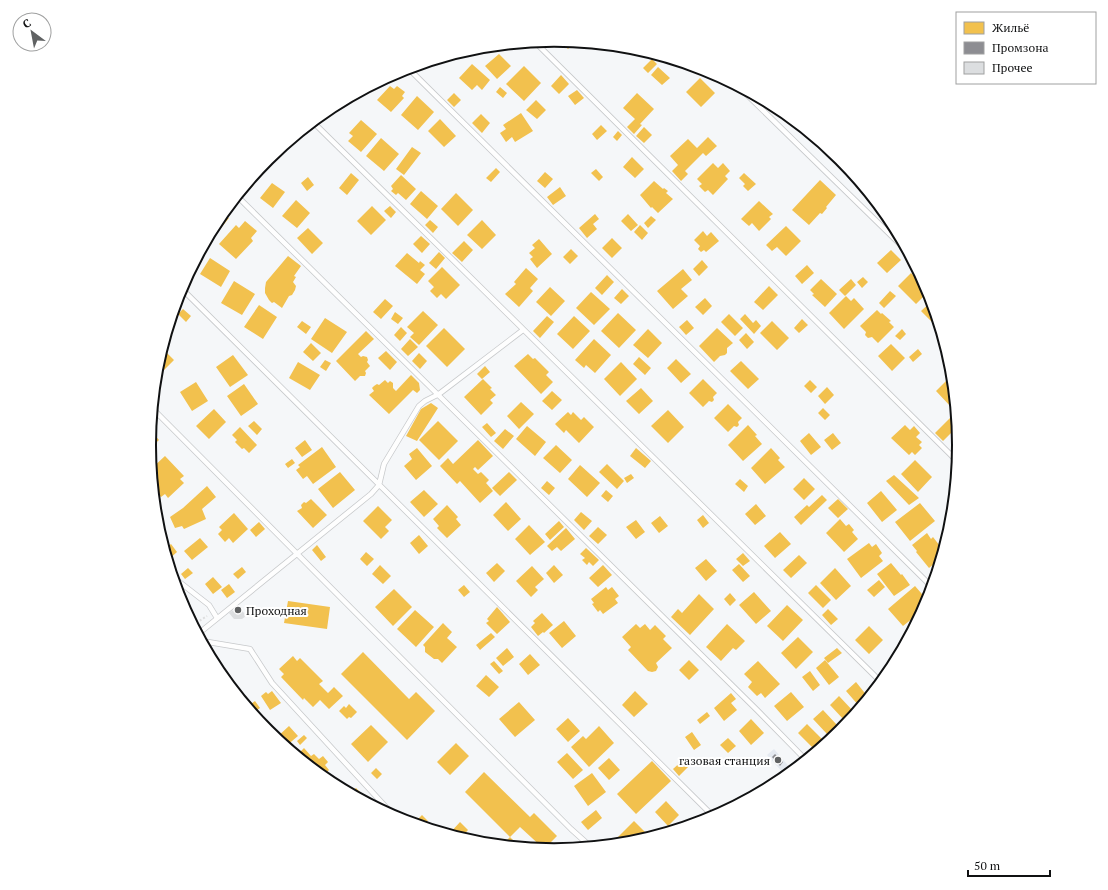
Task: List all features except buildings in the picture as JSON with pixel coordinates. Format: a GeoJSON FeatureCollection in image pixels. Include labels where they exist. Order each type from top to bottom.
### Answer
{"type":"FeatureCollection","features":[{"type":"Feature","properties":{"kind":"lane"},"geometry":{"type":"LineString","coordinates":[[541,48],[952,455]]}},
{"type":"Feature","properties":{"kind":"lane"},"geometry":{"type":"LineString","coordinates":[[413,73],[927,582]]}},
{"type":"Feature","properties":{"kind":"lane"},"geometry":{"type":"LineString","coordinates":[[752,99],[893,236]]}},
{"type":"Feature","properties":{"kind":"lane"},"geometry":{"type":"LineString","coordinates":[[317,126],[877,678]]}},
{"type":"Feature","properties":{"kind":"lane"},"geometry":{"type":"LineString","coordinates":[[241,200],[758,710],[802,756]]}},
{"type":"Feature","properties":{"kind":"lane"},"geometry":{"type":"LineString","coordinates":[[186,293],[709,811]]}},
{"type":"Feature","properties":{"kind":"lane"},"geometry":{"type":"LineString","coordinates":[[202,631],[371,494],[379,485],[384,464],[419,406],[425,401],[439,394],[523,330]]}},
{"type":"Feature","properties":{"kind":"lane"},"geometry":{"type":"LineString","coordinates":[[157,414],[585,842]]}},
{"type":"Feature","properties":{"kind":"lane"},"geometry":{"type":"LineString","coordinates":[[181,583],[209,605],[217,618]]}},
{"type":"Feature","properties":{"kind":"lane"},"geometry":{"type":"LineString","coordinates":[[208,642],[250,649],[272,683],[384,805]]}},
{"type":"Feature","properties":{"kind":"path"},"geometry":{"type":"LineString","coordinates":[[198,622],[213,612]]}},
{"type":"Feature","properties":{"kind":"shaded area"},"geometry":{"type":"Polygon","coordinates":[[[774,749],[789,766],[782,771],[767,755],[774,749]]]}},
{"type":"Feature","properties":{"kind":"place","name":"Проходная"},"geometry":{"type":"Point","coordinates":[238,610]}},
{"type":"Feature","properties":{"kind":"place","name":"газовая станция"},"geometry":{"type":"Point","coordinates":[778,760]}}]}
